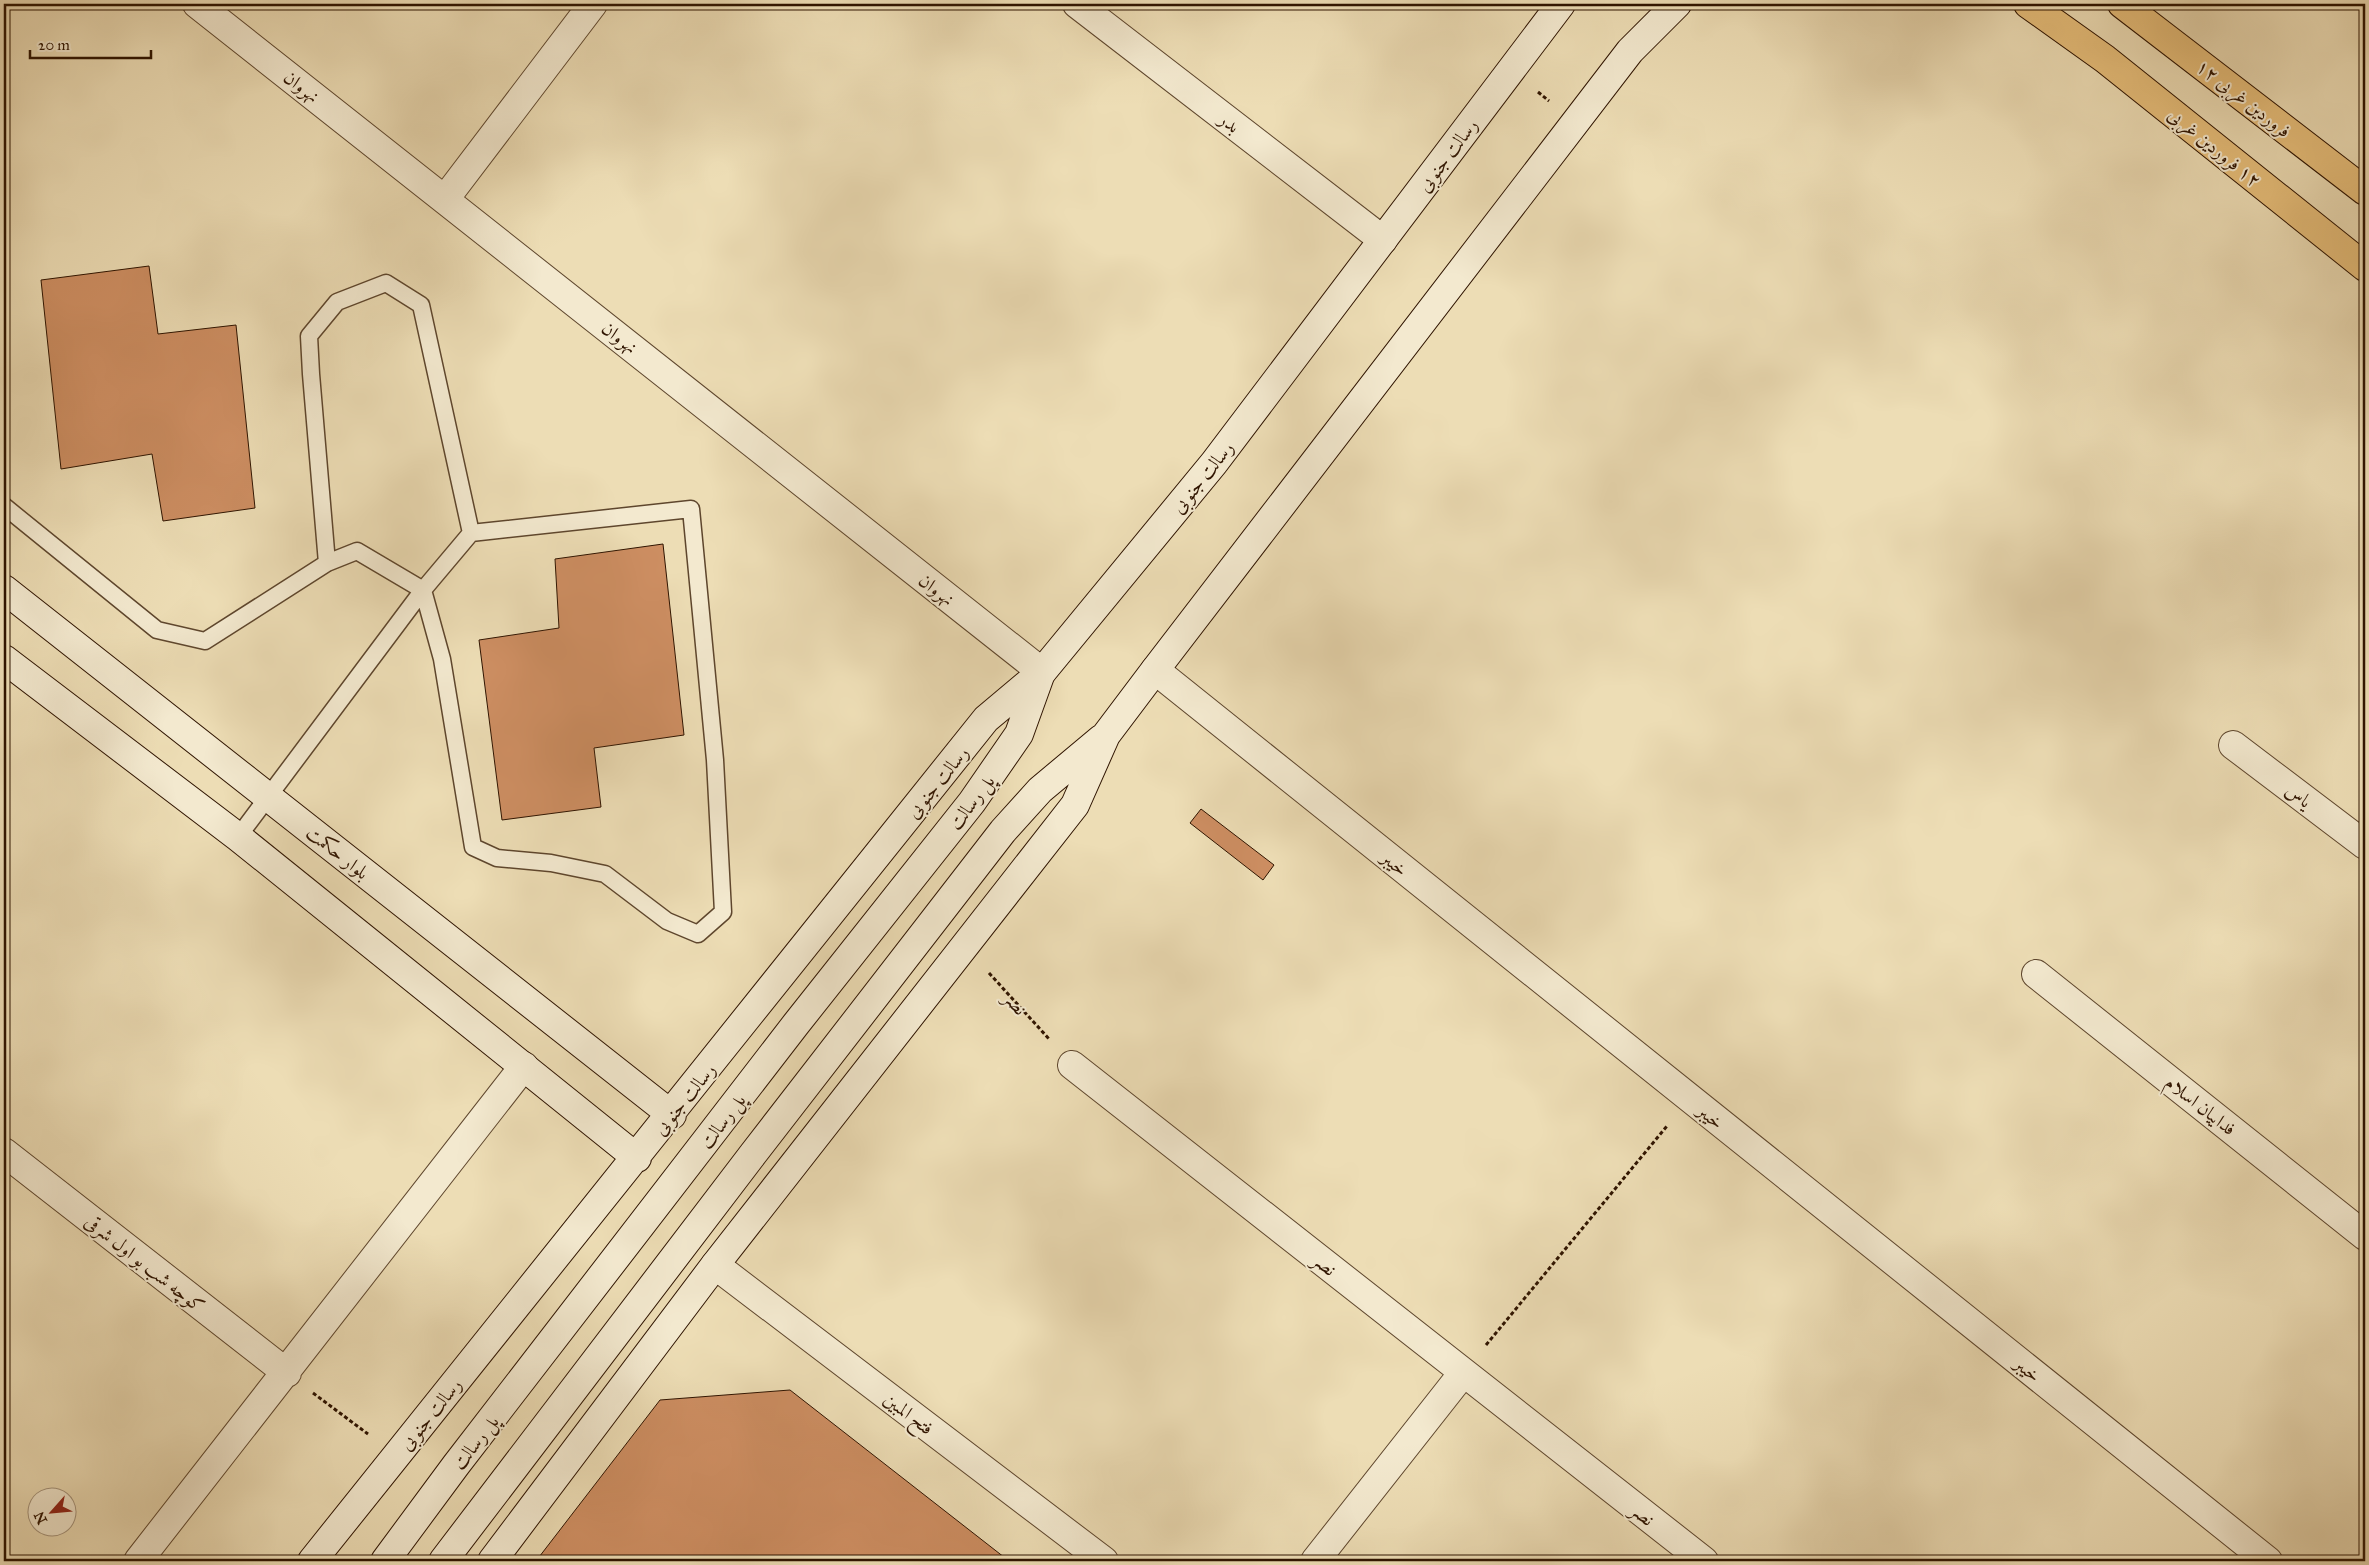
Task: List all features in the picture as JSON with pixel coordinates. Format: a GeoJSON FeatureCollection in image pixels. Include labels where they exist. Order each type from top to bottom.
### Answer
{"type":"FeatureCollection","features":[{"type":"Feature","properties":{"kind":"main road","name":"١٢ فروردین غربى"},"geometry":{"type":"LineString","coordinates":[[2028,4],[2065,28],[2365,267]]}},
{"type":"Feature","properties":{"kind":"main road","name":"۱۲ فروردین غربی"},"geometry":{"type":"LineString","coordinates":[[2122,4],[2365,191]]}},
{"type":"Feature","properties":{"kind":"street","name":"نهروان"},"geometry":{"type":"LineString","coordinates":[[197,4],[1042,672]]}},
{"type":"Feature","properties":{"kind":"street"},"geometry":{"type":"LineString","coordinates":[[445,199],[593,4]]}},
{"type":"Feature","properties":{"kind":"street","name":"بدر"},"geometry":{"type":"LineString","coordinates":[[1077,4],[1382,240]]}},
{"type":"Feature","properties":{"kind":"street","name":"رسالت جنوبی"},"geometry":{"type":"LineString","coordinates":[[312,1561],[637,1158],[986,719],[1042,672],[1214,463],[1561,4]]}},
{"type":"Feature","properties":{"kind":"street"},"geometry":{"type":"LineString","coordinates":[[492,1561],[715,1265],[1075,805],[1106,735],[1155,670],[1630,51],[1676,4]]}},
{"type":"Feature","properties":{"kind":"street","name":"بلوار حکمت"},"geometry":{"type":"LineString","coordinates":[[4,589],[672,1114]]}},
{"type":"Feature","properties":{"kind":"street"},"geometry":{"type":"LineString","coordinates":[[4,659],[238,837],[637,1158]]}},
{"type":"Feature","properties":{"kind":"street","name":"خیبر"},"geometry":{"type":"LineString","coordinates":[[1155,670],[2268,1561]]}},
{"type":"Feature","properties":{"kind":"street","name":"پل رسالت"},"geometry":{"type":"LineString","coordinates":[[385,1561],[456,1465],[796,1024],[972,802],[1019,734],[1042,672]]}},
{"type":"Feature","properties":{"kind":"street"},"geometry":{"type":"LineString","coordinates":[[443,1561],[753,1154],[1003,831],[1040,790],[1106,735]]}},
{"type":"Feature","properties":{"kind":"street","name":"یاس"},"geometry":{"type":"LineString","coordinates":[[2233,745],[2365,845]]}},
{"type":"Feature","properties":{"kind":"street","name":"فداییان اسلام"},"geometry":{"type":"LineString","coordinates":[[2036,974],[2365,1236]]}},
{"type":"Feature","properties":{"kind":"street","name":"نصر"},"geometry":{"type":"LineString","coordinates":[[1072,1065],[1704,1561]]}},
{"type":"Feature","properties":{"kind":"street"},"geometry":{"type":"LineString","coordinates":[[138,1561],[287,1373],[524,1066]]}},
{"type":"Feature","properties":{"kind":"street","name":"کوچه شب بو اول شرقی"},"geometry":{"type":"LineString","coordinates":[[4,1152],[287,1373]]}},
{"type":"Feature","properties":{"kind":"street","name":"فتح المبین"},"geometry":{"type":"LineString","coordinates":[[715,1265],[1104,1561]]}},
{"type":"Feature","properties":{"kind":"street"},"geometry":{"type":"LineString","coordinates":[[1315,1561],[1463,1373]]}},
{"type":"Feature","properties":{"kind":"lane"},"geometry":{"type":"LineString","coordinates":[[327,563],[310,374],[309,336],[337,302],[386,283],[421,305],[471,533]]}},
{"type":"Feature","properties":{"kind":"lane"},"geometry":{"type":"LineString","coordinates":[[4,506],[157,630],[205,641],[327,563],[357,552],[422,590],[442,659],[473,847],[497,858],[551,863],[606,874],[667,921],[698,934],[723,912],[715,760],[691,509],[471,533],[422,590],[238,837]]}},
{"type":"Feature","properties":{"kind":"path"},"geometry":{"type":"LineString","coordinates":[[1511,70],[1575,122]]}},
{"type":"Feature","properties":{"kind":"path","name":"نصر"},"geometry":{"type":"LineString","coordinates":[[964,946],[1072,1065]]}},
{"type":"Feature","properties":{"kind":"path"},"geometry":{"type":"LineString","coordinates":[[1463,1373],[1690,1099]]}},
{"type":"Feature","properties":{"kind":"path"},"geometry":{"type":"LineString","coordinates":[[287,1373],[397,1456]]}},
{"type":"Feature","properties":{"kind":"building"},"geometry":{"type":"Polygon","coordinates":[[[149,266],[158,334],[236,325],[255,508],[163,521],[152,454],[61,469],[41,280],[149,266]]]}},
{"type":"Feature","properties":{"kind":"building"},"geometry":{"type":"Polygon","coordinates":[[[663,544],[684,735],[594,748],[601,807],[502,820],[479,640],[559,628],[555,559],[663,544]]]}},
{"type":"Feature","properties":{"kind":"building"},"geometry":{"type":"Polygon","coordinates":[[[1201,809],[1274,865],[1263,880],[1190,823],[1201,809]]]}},
{"type":"Feature","properties":{"kind":"building"},"geometry":{"type":"Polygon","coordinates":[[[790,1390],[1009,1561],[536,1561],[660,1400],[790,1390]]]}}]}
